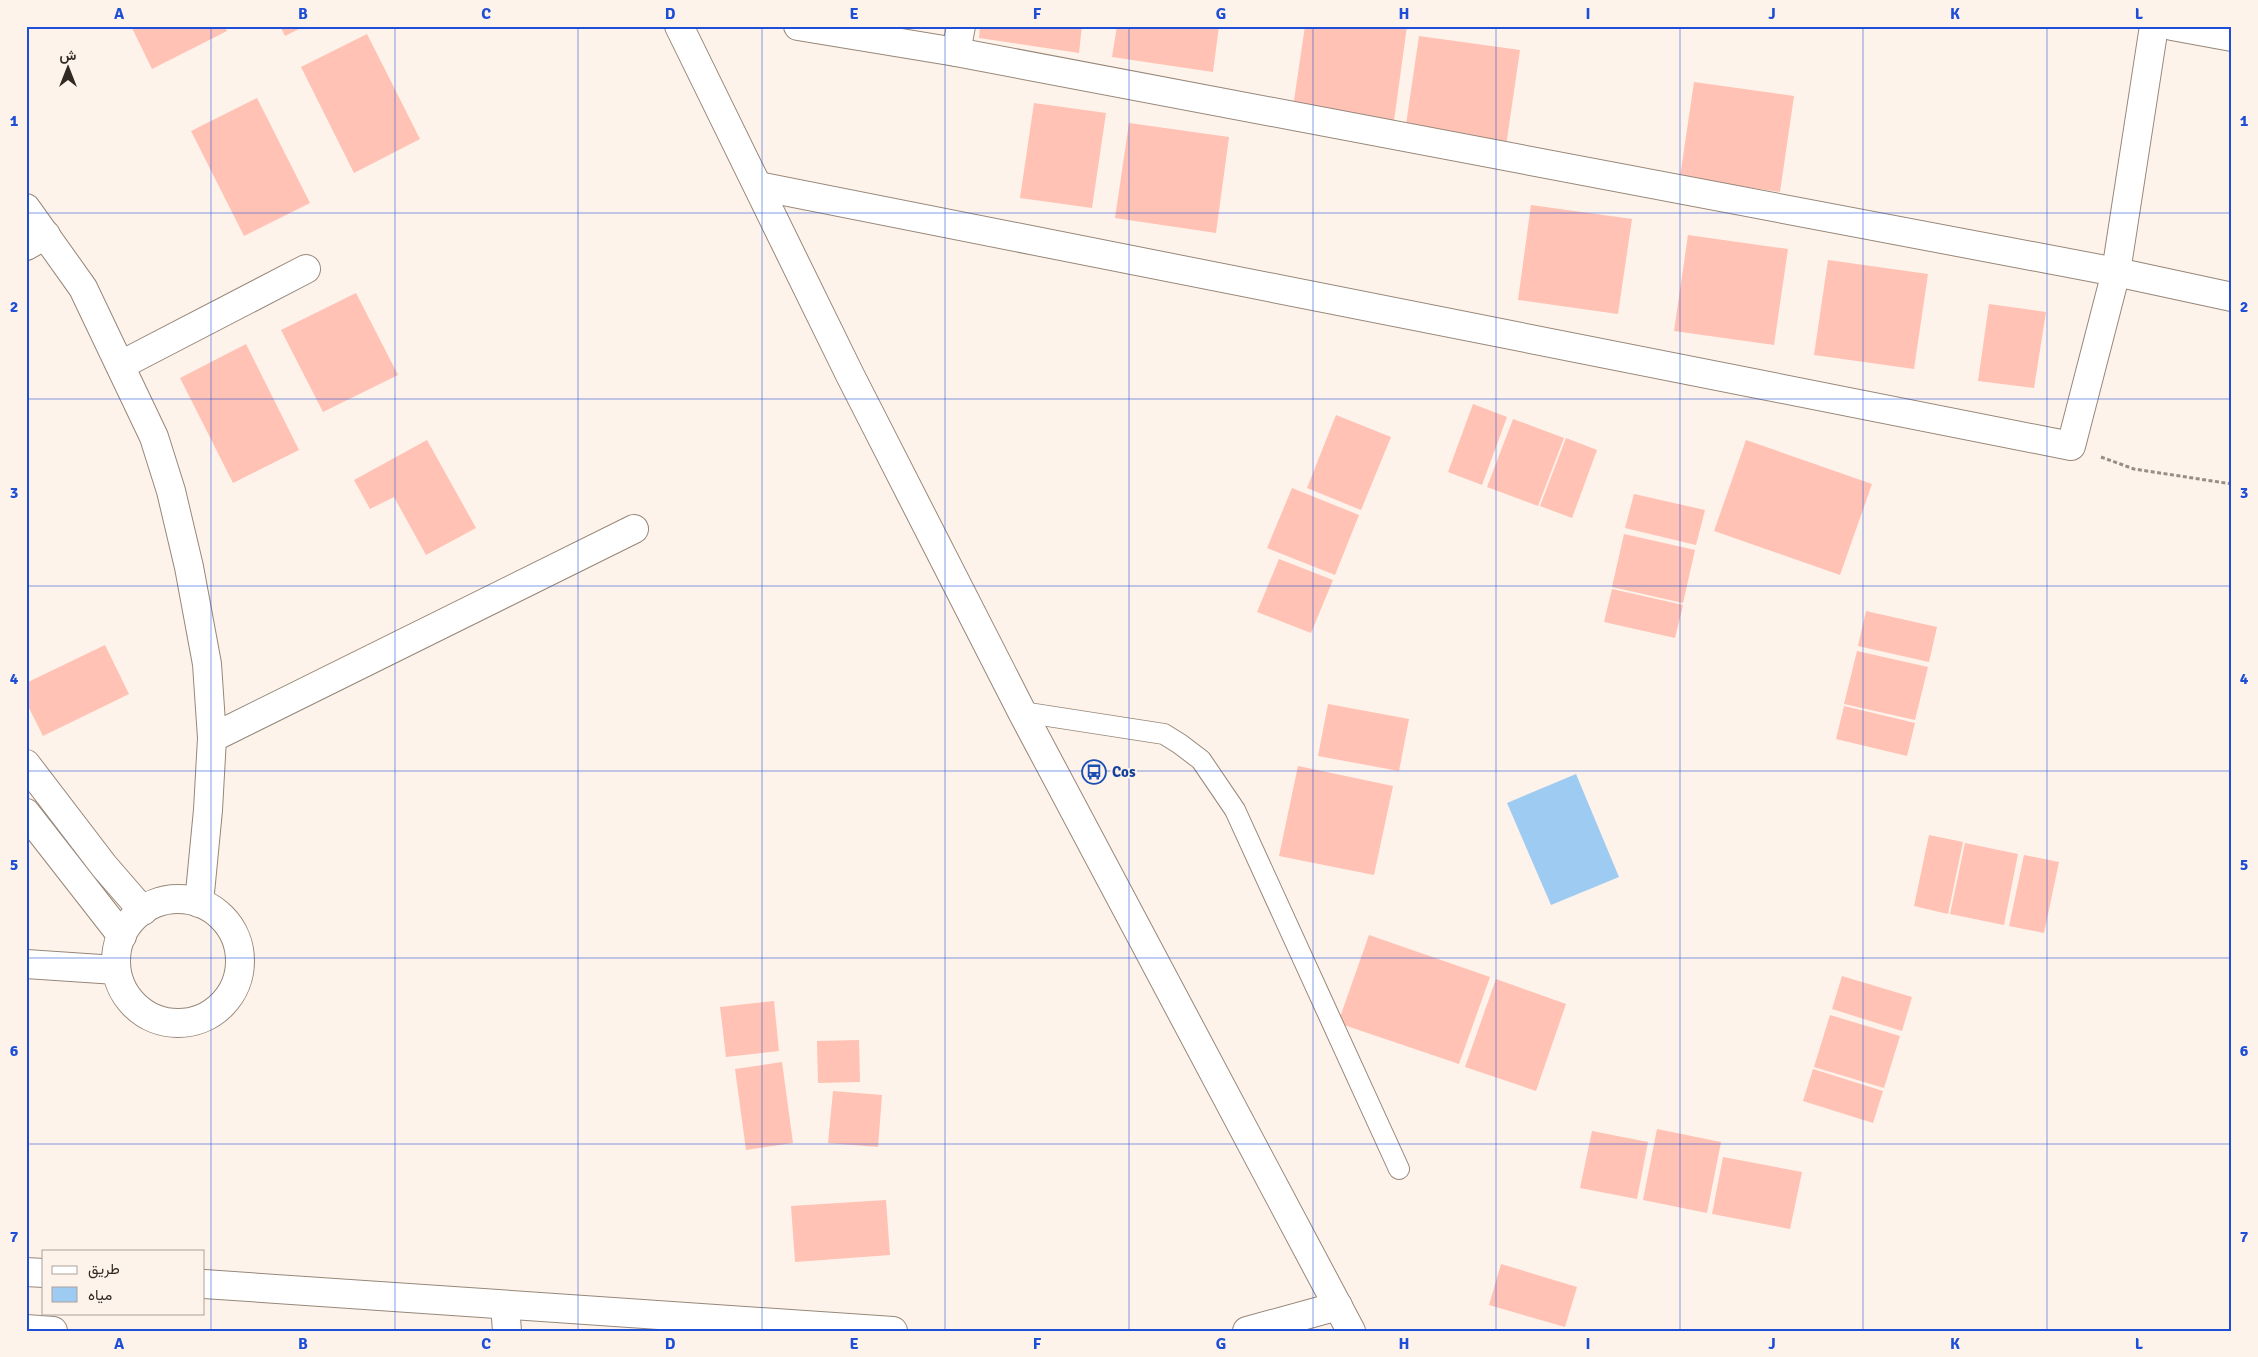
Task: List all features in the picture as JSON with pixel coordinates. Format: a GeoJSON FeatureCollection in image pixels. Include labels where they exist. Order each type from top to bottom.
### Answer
{"type":"FeatureCollection","features":[{"type":"Feature","properties":{"kind":"street"},"geometry":{"type":"LineString","coordinates":[[679,26],[850,375],[1022,712],[1351,1331]]}},
{"type":"Feature","properties":{"kind":"street"},"geometry":{"type":"LineString","coordinates":[[798,26],[959,39],[2232,297]]}},
{"type":"Feature","properties":{"kind":"street"},"geometry":{"type":"LineString","coordinates":[[758,186],[2070,446],[2116,272],[2154,26]]}},
{"type":"Feature","properties":{"kind":"street"},"geometry":{"type":"LineString","coordinates":[[2172,26],[2232,37]]}},
{"type":"Feature","properties":{"kind":"street"},"geometry":{"type":"LineString","coordinates":[[26,208],[36,240],[83,288],[154,437],[176,510],[207,664],[212,738],[208,810],[199,903]]}},
{"type":"Feature","properties":{"kind":"street"},"geometry":{"type":"LineString","coordinates":[[121,365],[306,268]]}},
{"type":"Feature","properties":{"kind":"street"},"geometry":{"type":"LineString","coordinates":[[212,738],[634,529]]}},
{"type":"Feature","properties":{"kind":"street"},"geometry":{"type":"LineString","coordinates":[[26,764],[104,866],[144,910]]}},
{"type":"Feature","properties":{"kind":"street"},"geometry":{"type":"LineString","coordinates":[[26,813],[122,936]]}},
{"type":"Feature","properties":{"kind":"street"},"geometry":{"type":"LineString","coordinates":[[178,899],[199,903],[217,913],[231,928],[239,948],[240,969],[234,989],[223,1005],[207,1017],[188,1023],[168,1023],[150,1016],[134,1005],[122,989],[116,970],[117,949],[124,930],[144,910],[157,903],[178,899]]}},
{"type":"Feature","properties":{"kind":"street"},"geometry":{"type":"LineString","coordinates":[[26,964],[116,970]]}},
{"type":"Feature","properties":{"kind":"street"},"geometry":{"type":"LineString","coordinates":[[26,1272],[42,1273]]}},
{"type":"Feature","properties":{"kind":"street"},"geometry":{"type":"LineString","coordinates":[[205,1284],[506,1318],[893,1331]]}},
{"type":"Feature","properties":{"kind":"street"},"geometry":{"type":"LineString","coordinates":[[1247,1331],[1338,1306]]}},
{"type":"Feature","properties":{"kind":"street"},"geometry":{"type":"LineString","coordinates":[[26,1329],[54,1331]]}},
{"type":"Feature","properties":{"kind":"lane"},"geometry":{"type":"LineString","coordinates":[[1022,712],[1164,734],[1201,760],[1235,810],[1399,1169]]}},
{"type":"Feature","properties":{"kind":"path"},"geometry":{"type":"LineString","coordinates":[[2070,446],[2134,469],[2232,484]]}},
{"type":"Feature","properties":{"kind":"water"},"geometry":{"type":"Polygon","coordinates":[[[1576,774],[1619,877],[1551,905],[1507,803],[1576,774]]]}},
{"type":"Feature","properties":{"kind":"building"},"geometry":{"type":"Polygon","coordinates":[[[131,26],[224,26],[227,31],[152,69],[131,26]]]}},
{"type":"Feature","properties":{"kind":"building"},"geometry":{"type":"Polygon","coordinates":[[[280,26],[305,26],[285,36],[280,26]]]}},
{"type":"Feature","properties":{"kind":"building"},"geometry":{"type":"Polygon","coordinates":[[[980,26],[1082,26],[1079,53],[979,38],[980,26]]]}},
{"type":"Feature","properties":{"kind":"building"},"geometry":{"type":"Polygon","coordinates":[[[1117,26],[1219,26],[1213,72],[1112,57],[1117,26]]]}},
{"type":"Feature","properties":{"kind":"building"},"geometry":{"type":"Polygon","coordinates":[[[1305,26],[1407,26],[1394,121],[1293,107],[1305,26]]]}},
{"type":"Feature","properties":{"kind":"building"},"geometry":{"type":"Polygon","coordinates":[[[367,34],[420,139],[354,173],[301,67],[367,34]]]}},
{"type":"Feature","properties":{"kind":"building"},"geometry":{"type":"Polygon","coordinates":[[[1419,36],[1520,50],[1506,146],[1405,131],[1419,36]]]}},
{"type":"Feature","properties":{"kind":"building"},"geometry":{"type":"Polygon","coordinates":[[[1694,82],[1794,96],[1780,192],[1680,177],[1694,82]]]}},
{"type":"Feature","properties":{"kind":"building"},"geometry":{"type":"Polygon","coordinates":[[[257,98],[310,203],[244,236],[191,131],[257,98]]]}},
{"type":"Feature","properties":{"kind":"building"},"geometry":{"type":"Polygon","coordinates":[[[1034,103],[1106,113],[1092,208],[1020,198],[1034,103]]]}},
{"type":"Feature","properties":{"kind":"building"},"geometry":{"type":"Polygon","coordinates":[[[1129,123],[1229,137],[1216,233],[1115,218],[1129,123]]]}},
{"type":"Feature","properties":{"kind":"building"},"geometry":{"type":"Polygon","coordinates":[[[1531,205],[1632,219],[1618,314],[1518,300],[1531,205]]]}},
{"type":"Feature","properties":{"kind":"building"},"geometry":{"type":"Polygon","coordinates":[[[1688,235],[1788,249],[1774,345],[1674,331],[1688,235]]]}},
{"type":"Feature","properties":{"kind":"building"},"geometry":{"type":"Polygon","coordinates":[[[1828,260],[1928,274],[1914,369],[1814,355],[1828,260]]]}},
{"type":"Feature","properties":{"kind":"building"},"geometry":{"type":"Polygon","coordinates":[[[356,293],[398,375],[323,412],[281,330],[356,293]]]}},
{"type":"Feature","properties":{"kind":"building"},"geometry":{"type":"Polygon","coordinates":[[[1989,304],[2046,312],[2034,388],[1978,381],[1989,304]]]}},
{"type":"Feature","properties":{"kind":"building"},"geometry":{"type":"Polygon","coordinates":[[[246,344],[299,450],[233,483],[180,378],[246,344]]]}},
{"type":"Feature","properties":{"kind":"building"},"geometry":{"type":"Polygon","coordinates":[[[1473,404],[1507,417],[1482,485],[1448,472],[1473,404]]]}},
{"type":"Feature","properties":{"kind":"building"},"geometry":{"type":"Polygon","coordinates":[[[1336,415],[1391,437],[1361,510],[1307,488],[1336,415]]]}},
{"type":"Feature","properties":{"kind":"building"},"geometry":{"type":"Polygon","coordinates":[[[1513,419],[1564,438],[1538,506],[1487,487],[1513,419]]]}},
{"type":"Feature","properties":{"kind":"building"},"geometry":{"type":"Polygon","coordinates":[[[1566,438],[1597,450],[1572,518],[1540,506],[1566,438]]]}},
{"type":"Feature","properties":{"kind":"building"},"geometry":{"type":"Polygon","coordinates":[[[427,440],[476,528],[426,555],[394,497],[370,509],[354,480],[427,440]]]}},
{"type":"Feature","properties":{"kind":"building"},"geometry":{"type":"Polygon","coordinates":[[[1746,440],[1872,484],[1840,575],[1714,531],[1746,440]]]}},
{"type":"Feature","properties":{"kind":"building"},"geometry":{"type":"Polygon","coordinates":[[[1292,488],[1359,515],[1335,575],[1267,548],[1292,488]]]}},
{"type":"Feature","properties":{"kind":"building"},"geometry":{"type":"Polygon","coordinates":[[[1634,494],[1705,510],[1696,545],[1625,528],[1634,494]]]}},
{"type":"Feature","properties":{"kind":"building"},"geometry":{"type":"Polygon","coordinates":[[[1624,534],[1695,550],[1683,603],[1612,587],[1624,534]]]}},
{"type":"Feature","properties":{"kind":"building"},"geometry":{"type":"Polygon","coordinates":[[[1279,559],[1333,580],[1311,633],[1257,612],[1279,559]]]}},
{"type":"Feature","properties":{"kind":"building"},"geometry":{"type":"Polygon","coordinates":[[[1612,589],[1683,605],[1675,638],[1604,622],[1612,589]]]}},
{"type":"Feature","properties":{"kind":"building"},"geometry":{"type":"Polygon","coordinates":[[[1866,611],[1937,627],[1929,662],[1858,646],[1866,611]]]}},
{"type":"Feature","properties":{"kind":"building"},"geometry":{"type":"Polygon","coordinates":[[[105,645],[129,694],[43,736],[26,702],[26,683],[105,645]]]}},
{"type":"Feature","properties":{"kind":"building"},"geometry":{"type":"Polygon","coordinates":[[[1857,651],[1928,667],[1915,720],[1844,704],[1857,651]]]}},
{"type":"Feature","properties":{"kind":"building"},"geometry":{"type":"Polygon","coordinates":[[[1328,704],[1409,719],[1399,771],[1318,756],[1328,704]]]}},
{"type":"Feature","properties":{"kind":"building"},"geometry":{"type":"Polygon","coordinates":[[[1844,706],[1915,723],[1907,756],[1836,739],[1844,706]]]}},
{"type":"Feature","properties":{"kind":"building"},"geometry":{"type":"Polygon","coordinates":[[[1298,766],[1393,786],[1374,875],[1279,856],[1298,766]]]}},
{"type":"Feature","properties":{"kind":"building"},"geometry":{"type":"Polygon","coordinates":[[[1929,835],[1963,842],[1948,914],[1914,906],[1929,835]]]}},
{"type":"Feature","properties":{"kind":"building"},"geometry":{"type":"Polygon","coordinates":[[[1965,843],[2018,854],[2004,925],[1950,914],[1965,843]]]}},
{"type":"Feature","properties":{"kind":"building"},"geometry":{"type":"Polygon","coordinates":[[[2024,855],[2059,862],[2044,933],[2009,926],[2024,855]]]}},
{"type":"Feature","properties":{"kind":"building"},"geometry":{"type":"Polygon","coordinates":[[[1369,935],[1490,977],[1459,1064],[1338,1023],[1369,935]]]}},
{"type":"Feature","properties":{"kind":"building"},"geometry":{"type":"Polygon","coordinates":[[[1842,976],[1912,997],[1902,1031],[1832,1009],[1842,976]]]}},
{"type":"Feature","properties":{"kind":"building"},"geometry":{"type":"Polygon","coordinates":[[[1496,979],[1566,1004],[1536,1091],[1465,1067],[1496,979]]]}},
{"type":"Feature","properties":{"kind":"building"},"geometry":{"type":"Polygon","coordinates":[[[774,1001],[779,1051],[726,1057],[720,1007],[774,1001]]]}},
{"type":"Feature","properties":{"kind":"building"},"geometry":{"type":"Polygon","coordinates":[[[1830,1015],[1900,1036],[1884,1088],[1814,1067],[1830,1015]]]}},
{"type":"Feature","properties":{"kind":"building"},"geometry":{"type":"Polygon","coordinates":[[[859,1040],[860,1082],[818,1083],[817,1041],[859,1040]]]}},
{"type":"Feature","properties":{"kind":"building"},"geometry":{"type":"Polygon","coordinates":[[[782,1062],[793,1143],[746,1150],[735,1069],[782,1062]]]}},
{"type":"Feature","properties":{"kind":"building"},"geometry":{"type":"Polygon","coordinates":[[[1813,1069],[1883,1091],[1873,1123],[1803,1101],[1813,1069]]]}},
{"type":"Feature","properties":{"kind":"building"},"geometry":{"type":"Polygon","coordinates":[[[833,1091],[882,1095],[878,1147],[828,1143],[833,1091]]]}},
{"type":"Feature","properties":{"kind":"building"},"geometry":{"type":"Polygon","coordinates":[[[1657,1129],[1721,1142],[1707,1213],[1643,1200],[1657,1129]]]}},
{"type":"Feature","properties":{"kind":"building"},"geometry":{"type":"Polygon","coordinates":[[[1592,1131],[1648,1142],[1637,1199],[1580,1188],[1592,1131]]]}},
{"type":"Feature","properties":{"kind":"building"},"geometry":{"type":"Polygon","coordinates":[[[1723,1157],[1802,1172],[1790,1229],[1712,1214],[1723,1157]]]}},
{"type":"Feature","properties":{"kind":"building"},"geometry":{"type":"Polygon","coordinates":[[[886,1200],[890,1255],[795,1262],[791,1206],[886,1200]]]}},
{"type":"Feature","properties":{"kind":"building"},"geometry":{"type":"Polygon","coordinates":[[[1501,1264],[1577,1287],[1565,1327],[1489,1305],[1501,1264]]]}},
{"type":"Feature","properties":{"kind":"place","name":"Cos"},"geometry":{"type":"Point","coordinates":[1094,772]}}]}
